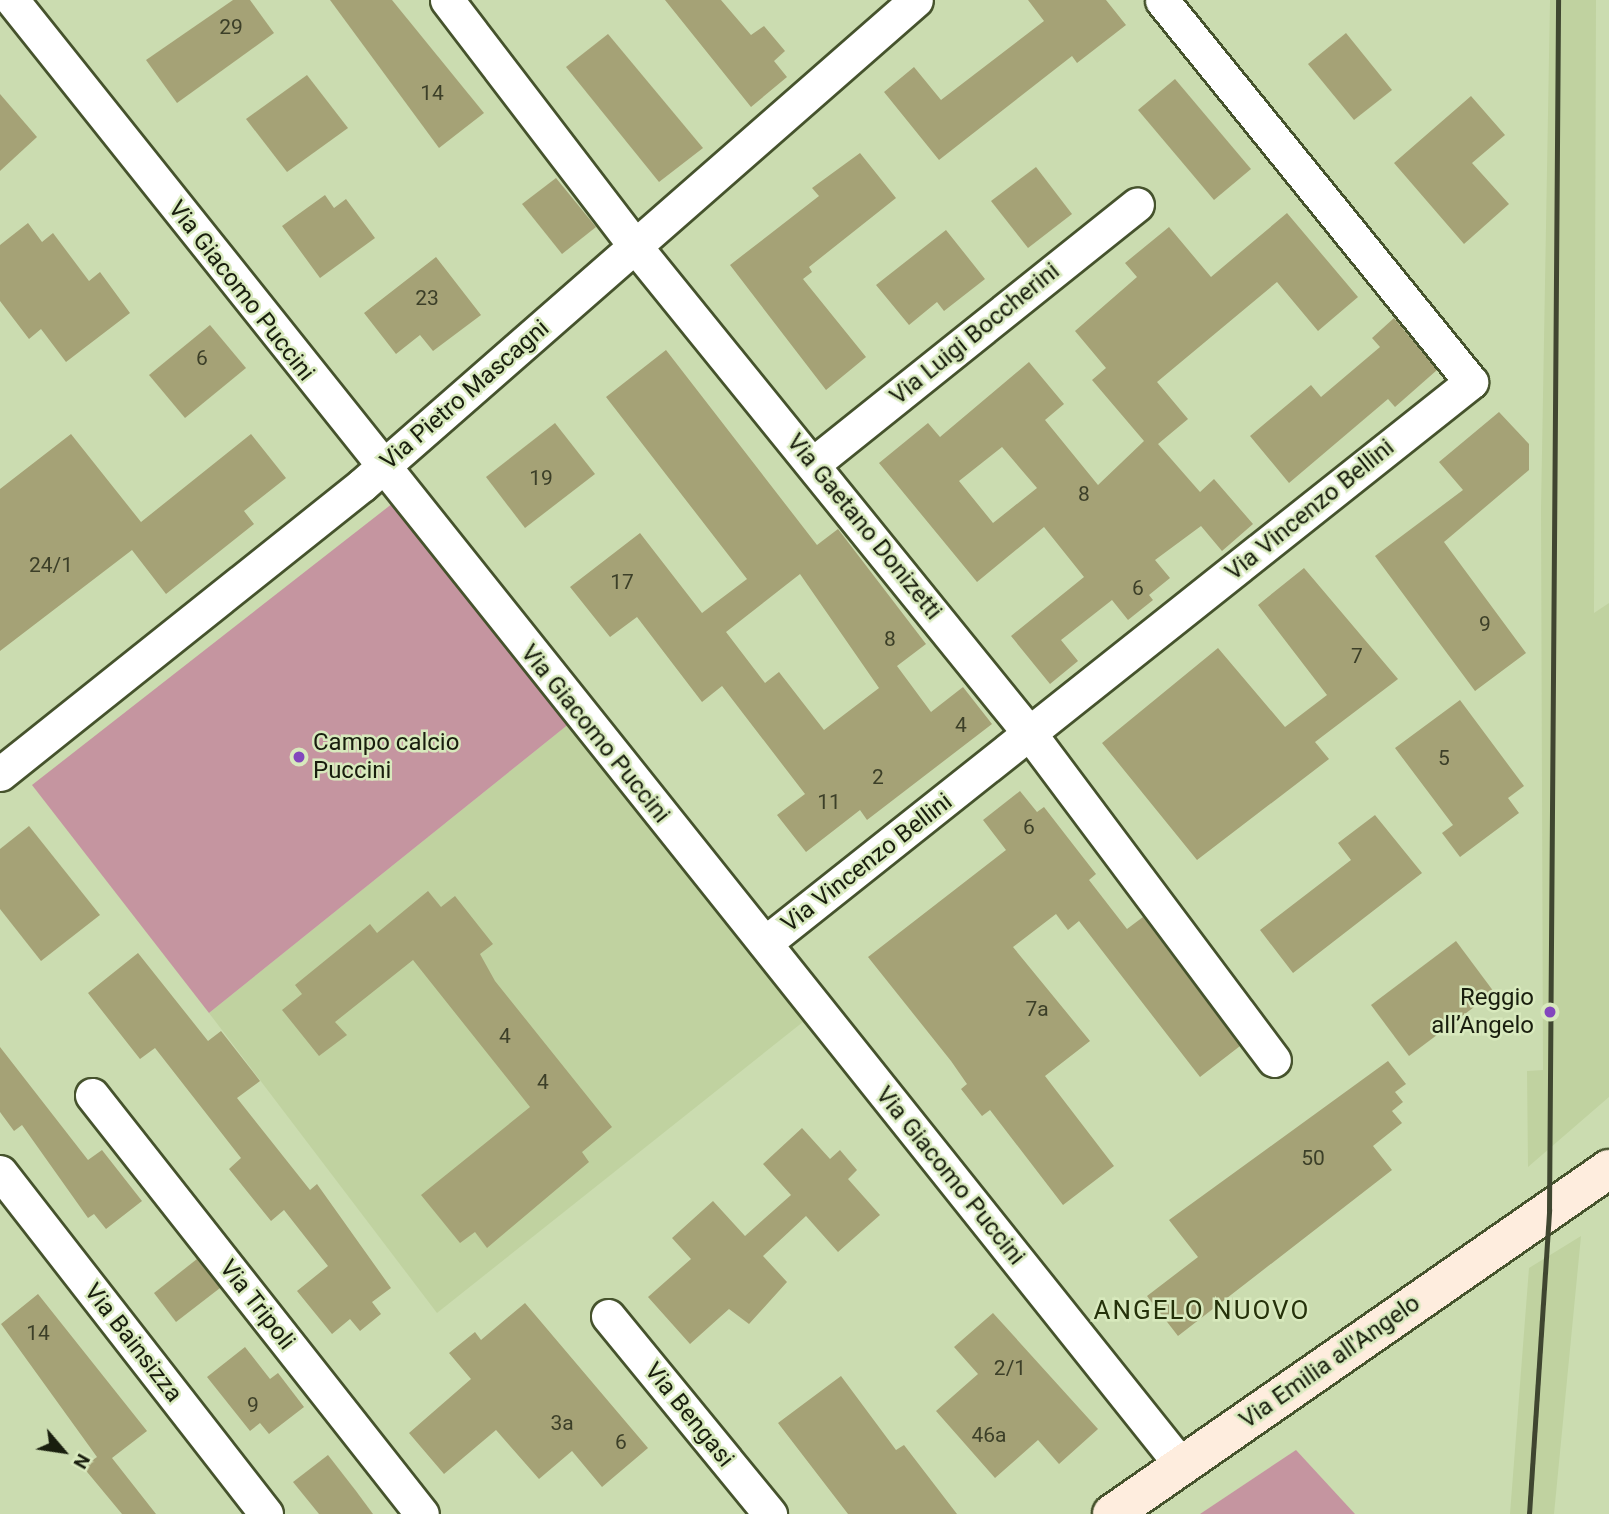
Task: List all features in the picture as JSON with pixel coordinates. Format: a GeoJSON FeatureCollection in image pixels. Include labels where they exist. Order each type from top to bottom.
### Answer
{"type":"FeatureCollection","features":[{"type":"Feature","properties":{"kind":"main road","name":"Via Emilia all'Angelo"},"geometry":{"type":"LineString","coordinates":[[1112,1514],[1609,1169]]}},
{"type":"Feature","properties":{"kind":"street","name":"Via Giacomo Puccini"},"geometry":{"type":"LineString","coordinates":[[12,0],[381,469],[765,943],[1181,1465]]}},
{"type":"Feature","properties":{"kind":"street","name":"Via Gaetano Donizetti"},"geometry":{"type":"LineString","coordinates":[[447,0],[634,245],[1030,734],[1274,1060]]}},
{"type":"Feature","properties":{"kind":"street","name":"Via Pietro Mascagni"},"geometry":{"type":"LineString","coordinates":[[0,774],[381,469],[916,0]]}},
{"type":"Feature","properties":{"kind":"street","name":"Via Vincenzo Bellini"},"geometry":{"type":"LineString","coordinates":[[765,943],[1471,382],[1162,0]]}},
{"type":"Feature","properties":{"kind":"street","name":"Via Luigi Boccherini"},"geometry":{"type":"LineString","coordinates":[[813,464],[1137,204]]}},
{"type":"Feature","properties":{"kind":"street","name":"Via Tripoli"},"geometry":{"type":"LineString","coordinates":[[92,1095],[422,1514]]}},
{"type":"Feature","properties":{"kind":"street","name":"Via Bainsizza"},"geometry":{"type":"LineString","coordinates":[[0,1172],[266,1514]]}},
{"type":"Feature","properties":{"kind":"street","name":"Via Bengasi"},"geometry":{"type":"LineString","coordinates":[[608,1316],[770,1514]]}},
{"type":"Feature","properties":{"kind":"shaded area"},"geometry":{"type":"Polygon","coordinates":[[[1550,0],[1596,0],[1594,613],[1609,603],[1609,1097],[1528,1167],[1527,1071],[1543,1070],[1541,509],[1550,0]]]}},
{"type":"Feature","properties":{"kind":"shaded area","name":"Campo calcio Puccini"},"geometry":{"type":"Polygon","coordinates":[[[402,496],[580,715],[209,1013],[32,785],[402,496]]]}},
{"type":"Feature","properties":{"kind":"shaded area"},"geometry":{"type":"Polygon","coordinates":[[[580,715],[818,1010],[437,1313],[209,1013],[580,715]]]}},
{"type":"Feature","properties":{"kind":"shaded area"},"geometry":{"type":"Polygon","coordinates":[[[1581,1236],[1554,1514],[1510,1514],[1529,1268],[1581,1236]]]}},
{"type":"Feature","properties":{"kind":"shaded area"},"geometry":{"type":"Polygon","coordinates":[[[1296,1450],[1355,1514],[1200,1514],[1296,1450]]]}},
{"type":"Feature","properties":{"kind":"building"},"geometry":{"type":"Polygon","coordinates":[[[233,0],[250,0],[274,33],[177,103],[146,60],[233,0]]]}},
{"type":"Feature","properties":{"kind":"building"},"geometry":{"type":"Polygon","coordinates":[[[330,0],[392,0],[484,113],[439,148],[330,0]]]}},
{"type":"Feature","properties":{"kind":"building"},"geometry":{"type":"Polygon","coordinates":[[[665,0],[721,0],[751,35],[764,26],[785,51],[774,61],[787,77],[751,107],[665,0]]]}},
{"type":"Feature","properties":{"kind":"building"},"geometry":{"type":"Polygon","coordinates":[[[1028,0],[1106,0],[1126,25],[1077,63],[1072,56],[939,160],[884,92],[914,67],[941,100],[1044,21],[1028,0]]]}},
{"type":"Feature","properties":{"kind":"building"},"geometry":{"type":"Polygon","coordinates":[[[1346,33],[1392,90],[1354,120],[1308,64],[1346,33]]]}},
{"type":"Feature","properties":{"kind":"building"},"geometry":{"type":"Polygon","coordinates":[[[608,34],[703,148],[659,182],[566,67],[608,34]]]}},
{"type":"Feature","properties":{"kind":"building"},"geometry":{"type":"Polygon","coordinates":[[[307,75],[348,128],[287,172],[246,119],[307,75]]]}},
{"type":"Feature","properties":{"kind":"building"},"geometry":{"type":"Polygon","coordinates":[[[1175,79],[1251,169],[1214,200],[1138,110],[1175,79]]]}},
{"type":"Feature","properties":{"kind":"building"},"geometry":{"type":"Polygon","coordinates":[[[0,94],[37,137],[0,171],[0,94]]]}},
{"type":"Feature","properties":{"kind":"building"},"geometry":{"type":"Polygon","coordinates":[[[1471,96],[1505,135],[1472,163],[1509,204],[1464,244],[1394,163],[1471,96]]]}},
{"type":"Feature","properties":{"kind":"building"},"geometry":{"type":"Polygon","coordinates":[[[860,153],[896,198],[809,267],[812,272],[803,279],[866,357],[826,390],[730,265],[819,196],[812,188],[860,153]]]}},
{"type":"Feature","properties":{"kind":"building"},"geometry":{"type":"Polygon","coordinates":[[[1036,167],[1072,214],[1028,248],[991,201],[1036,167]]]}},
{"type":"Feature","properties":{"kind":"building"},"geometry":{"type":"Polygon","coordinates":[[[556,178],[596,227],[562,254],[522,204],[556,178]]]}},
{"type":"Feature","properties":{"kind":"building"},"geometry":{"type":"Polygon","coordinates":[[[325,195],[334,208],[346,199],[375,238],[320,278],[282,226],[325,195]]]}},
{"type":"Feature","properties":{"kind":"building"},"geometry":{"type":"Polygon","coordinates":[[[1287,213],[1358,297],[1318,331],[1277,282],[1157,382],[1188,419],[1158,444],[1200,492],[1214,479],[1253,524],[1222,551],[1201,526],[1155,560],[1170,578],[1149,595],[1153,600],[1128,620],[1112,600],[1061,640],[1078,661],[1050,684],[1011,636],[1084,577],[1044,527],[977,582],[879,463],[928,423],[940,437],[1029,362],[1064,404],[1045,420],[1098,485],[1144,441],[1092,380],[1106,368],[1075,331],[1137,277],[1125,263],[1169,227],[1211,277],[1287,213]],[[1002,447],[959,481],[993,523],[1037,488],[1002,447]]]}},
{"type":"Feature","properties":{"kind":"building"},"geometry":{"type":"Polygon","coordinates":[[[28,223],[42,242],[53,233],[89,281],[100,272],[130,313],[66,362],[41,329],[29,339],[0,301],[0,245],[28,223]]]}},
{"type":"Feature","properties":{"kind":"building"},"geometry":{"type":"Polygon","coordinates":[[[946,230],[985,279],[944,311],[937,302],[909,325],[876,285],[946,230]]]}},
{"type":"Feature","properties":{"kind":"building"},"geometry":{"type":"Polygon","coordinates":[[[436,257],[481,315],[433,351],[420,335],[396,354],[364,313],[436,257]]]}},
{"type":"Feature","properties":{"kind":"building"},"geometry":{"type":"Polygon","coordinates":[[[1394,318],[1437,370],[1395,407],[1388,399],[1289,483],[1250,436],[1311,385],[1321,397],[1380,347],[1372,338],[1394,318]]]}},
{"type":"Feature","properties":{"kind":"building"},"geometry":{"type":"Polygon","coordinates":[[[210,325],[246,368],[185,418],[149,375],[210,325]]]}},
{"type":"Feature","properties":{"kind":"building"},"geometry":{"type":"Polygon","coordinates":[[[666,350],[817,545],[838,529],[926,644],[897,666],[931,712],[963,687],[992,724],[867,820],[860,810],[806,852],[777,815],[805,794],[722,686],[702,702],[637,617],[610,637],[570,587],[640,533],[702,613],[747,579],[606,397],[666,350]],[[800,574],[726,632],[765,683],[779,672],[824,730],[879,688],[800,574]]]}},
{"type":"Feature","properties":{"kind":"building"},"geometry":{"type":"Polygon","coordinates":[[[1499,412],[1529,444],[1529,470],[1444,542],[1526,653],[1475,691],[1375,556],[1463,490],[1439,462],[1499,412]]]}},
{"type":"Feature","properties":{"kind":"building"},"geometry":{"type":"Polygon","coordinates":[[[555,423],[595,474],[525,528],[486,477],[555,423]]]}},
{"type":"Feature","properties":{"kind":"building"},"geometry":{"type":"Polygon","coordinates":[[[71,434],[141,522],[251,434],[286,478],[244,511],[254,524],[166,594],[132,550],[0,651],[0,489],[71,434]]]}},
{"type":"Feature","properties":{"kind":"building"},"geometry":{"type":"Polygon","coordinates":[[[1304,568],[1398,679],[1315,742],[1329,759],[1197,860],[1102,743],[1218,648],[1285,727],[1327,695],[1258,605],[1304,568]]]}},
{"type":"Feature","properties":{"kind":"building"},"geometry":{"type":"Polygon","coordinates":[[[1460,700],[1524,786],[1508,798],[1519,813],[1460,857],[1442,833],[1453,825],[1395,748],[1460,700]]]}},
{"type":"Feature","properties":{"kind":"building"},"geometry":{"type":"Polygon","coordinates":[[[1020,791],[1037,812],[1044,807],[1096,874],[1089,880],[1127,929],[1143,917],[1240,1046],[1200,1077],[1079,921],[1068,930],[1056,914],[1013,947],[1090,1041],[1045,1076],[1114,1166],[1063,1205],[990,1110],[982,1116],[961,1089],[967,1084],[951,1061],[868,957],[1006,850],[983,820],[1020,791]]]}},
{"type":"Feature","properties":{"kind":"building"},"geometry":{"type":"Polygon","coordinates":[[[1375,815],[1422,873],[1293,973],[1260,930],[1351,860],[1338,843],[1375,815]]]}},
{"type":"Feature","properties":{"kind":"building"},"geometry":{"type":"Polygon","coordinates":[[[29,826],[100,915],[41,961],[0,909],[0,849],[29,826]]]}},
{"type":"Feature","properties":{"kind":"building"},"geometry":{"type":"Polygon","coordinates":[[[428,891],[441,907],[455,896],[493,944],[480,954],[495,981],[612,1127],[582,1152],[589,1162],[487,1248],[475,1232],[460,1243],[421,1195],[530,1107],[413,960],[335,1022],[347,1035],[319,1056],[282,1010],[302,994],[295,985],[370,924],[377,933],[428,891]]]}},
{"type":"Feature","properties":{"kind":"building"},"geometry":{"type":"Polygon","coordinates":[[[1456,941],[1494,992],[1409,1056],[1371,1005],[1456,941]]]}},
{"type":"Feature","properties":{"kind":"building"},"geometry":{"type":"Polygon","coordinates":[[[138,953],[208,1041],[221,1031],[260,1081],[237,1098],[310,1190],[317,1184],[391,1288],[372,1302],[381,1314],[360,1331],[350,1319],[332,1334],[297,1291],[328,1266],[284,1210],[271,1221],[229,1169],[241,1158],[155,1048],[140,1059],[88,993],[138,953]]]}},
{"type":"Feature","properties":{"kind":"building"},"geometry":{"type":"Polygon","coordinates":[[[0,1047],[88,1160],[102,1150],[142,1201],[106,1229],[94,1214],[88,1218],[22,1125],[14,1131],[0,1112],[0,1047]]]}},
{"type":"Feature","properties":{"kind":"building"},"geometry":{"type":"Polygon","coordinates":[[[1388,1061],[1406,1084],[1395,1092],[1403,1102],[1392,1111],[1402,1123],[1373,1146],[1392,1170],[1178,1336],[1147,1296],[1198,1257],[1169,1220],[1388,1061]]]}},
{"type":"Feature","properties":{"kind":"building"},"geometry":{"type":"Polygon","coordinates":[[[802,1128],[830,1159],[840,1150],[857,1170],[848,1179],[880,1215],[838,1252],[806,1216],[763,1256],[787,1282],[749,1324],[729,1309],[690,1344],[648,1297],[691,1259],[672,1238],[713,1201],[745,1236],[791,1195],[763,1164],[802,1128]]]}},
{"type":"Feature","properties":{"kind":"building"},"geometry":{"type":"Polygon","coordinates":[[[197,1259],[220,1288],[176,1322],[154,1293],[197,1259]]]}},
{"type":"Feature","properties":{"kind":"building"},"geometry":{"type":"Polygon","coordinates":[[[38,1294],[147,1431],[112,1458],[156,1514],[122,1514],[83,1467],[97,1457],[1,1324],[38,1294]]]}},
{"type":"Feature","properties":{"kind":"building"},"geometry":{"type":"Polygon","coordinates":[[[525,1303],[648,1448],[602,1487],[572,1451],[539,1479],[496,1430],[444,1474],[409,1433],[471,1379],[449,1353],[475,1332],[481,1340],[525,1303]]]}},
{"type":"Feature","properties":{"kind":"building"},"geometry":{"type":"Polygon","coordinates":[[[993,1313],[1098,1429],[1059,1464],[1038,1440],[995,1478],[936,1411],[978,1374],[954,1347],[993,1313]]]}},
{"type":"Feature","properties":{"kind":"building"},"geometry":{"type":"Polygon","coordinates":[[[245,1347],[270,1379],[278,1373],[304,1407],[269,1434],[260,1423],[250,1431],[207,1377],[245,1347]]]}},
{"type":"Feature","properties":{"kind":"building"},"geometry":{"type":"Polygon","coordinates":[[[841,1376],[896,1450],[904,1445],[957,1514],[848,1514],[778,1423],[841,1376]]]}},
{"type":"Feature","properties":{"kind":"building"},"geometry":{"type":"Polygon","coordinates":[[[328,1455],[373,1514],[319,1514],[293,1482],[328,1455]]]}},
{"type":"Feature","properties":{"kind":"railway"},"geometry":{"type":"LineString","coordinates":[[1529,1514],[1549,1211],[1558,0]]}},
{"type":"Feature","properties":{"kind":"place","name":"Campo calcio Puccini"},"geometry":{"type":"Point","coordinates":[299,757]}},
{"type":"Feature","properties":{"kind":"place","name":"Reggio all’Angelo"},"geometry":{"type":"Point","coordinates":[1550,1012]}},
{"type":"Feature","properties":{"kind":"district","name":"ANGELO NUOVO"},"geometry":{"type":"Point","coordinates":[1202,1311]}}]}
